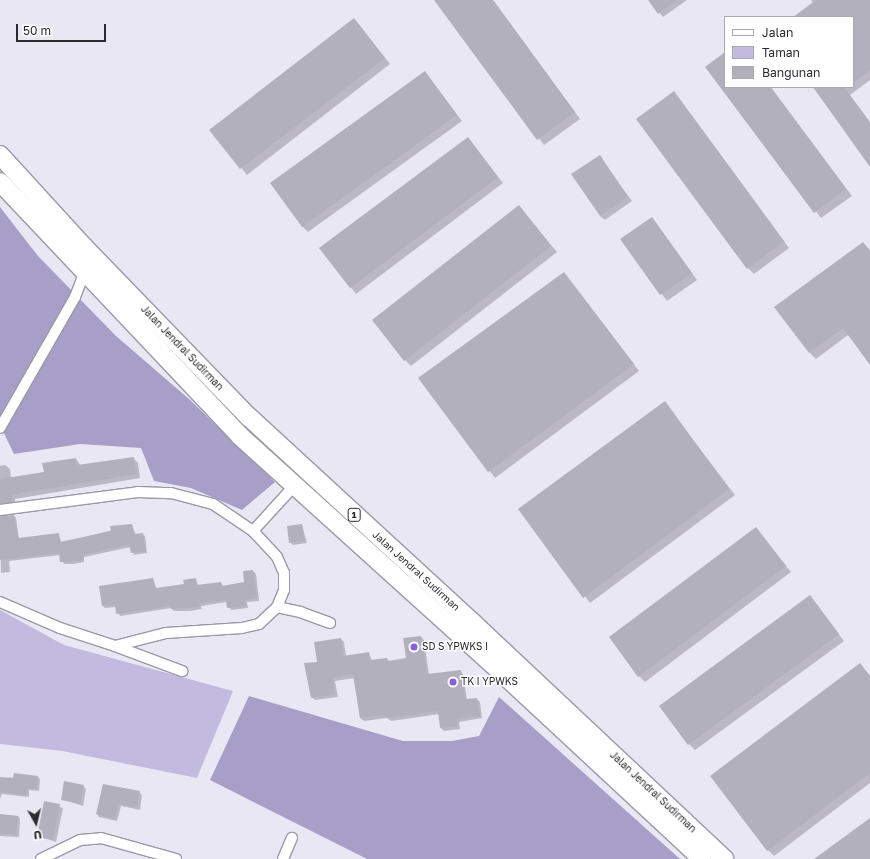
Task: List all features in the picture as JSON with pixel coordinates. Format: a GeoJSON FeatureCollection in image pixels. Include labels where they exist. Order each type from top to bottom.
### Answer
{"type":"FeatureCollection","features":[{"type":"Feature","properties":{"kind":"highway","name":"Jalan Jendral Sudirman"},"geometry":{"type":"LineString","coordinates":[[0,155],[84,247],[249,417],[473,623],[724,859]]}},
{"type":"Feature","properties":{"kind":"highway","name":"Jalan Jendral Sudirman"},"geometry":{"type":"LineString","coordinates":[[0,182],[84,273],[240,436],[488,660],[702,859]]}},
{"type":"Feature","properties":{"kind":"street"},"geometry":{"type":"LineString","coordinates":[[0,428],[75,297],[84,273]]}},
{"type":"Feature","properties":{"kind":"street"},"geometry":{"type":"LineString","coordinates":[[253,531],[295,486]]}},
{"type":"Feature","properties":{"kind":"street"},"geometry":{"type":"LineString","coordinates":[[0,510],[138,492],[170,493],[213,504],[253,531],[277,557],[284,573],[284,590],[277,607],[259,624],[242,628],[166,633],[131,640],[115,646]]}},
{"type":"Feature","properties":{"kind":"street"},"geometry":{"type":"LineString","coordinates":[[0,602],[60,628],[115,646],[182,672]]}},
{"type":"Feature","properties":{"kind":"street"},"geometry":{"type":"LineString","coordinates":[[277,607],[300,612],[330,623]]}},
{"type":"Feature","properties":{"kind":"street"},"geometry":{"type":"LineString","coordinates":[[44,858],[80,840],[101,838],[176,859]]}},
{"type":"Feature","properties":{"kind":"street"},"geometry":{"type":"LineString","coordinates":[[283,859],[292,838]]}},
{"type":"Feature","properties":{"kind":"green space"},"geometry":{"type":"Polygon","coordinates":[[[0,610],[64,645],[233,691],[197,778],[62,751],[0,744],[0,610]]]}},
{"type":"Feature","properties":{"kind":"shaded area"},"geometry":{"type":"Polygon","coordinates":[[[0,207],[38,256],[116,336],[189,399],[275,482],[242,510],[191,488],[154,481],[141,448],[80,444],[14,454],[0,425],[0,207]]]}},
{"type":"Feature","properties":{"kind":"shaded area"},"geometry":{"type":"Polygon","coordinates":[[[249,696],[403,741],[452,741],[479,736],[499,697],[680,859],[367,859],[210,780],[249,696]]]}},
{"type":"Feature","properties":{"kind":"building"},"geometry":{"type":"Polygon","coordinates":[[[434,0],[493,0],[575,112],[537,140],[434,0]]]}},
{"type":"Feature","properties":{"kind":"building"},"geometry":{"type":"Polygon","coordinates":[[[648,0],[677,0],[658,14],[648,0]]]}},
{"type":"Feature","properties":{"kind":"building"},"geometry":{"type":"Polygon","coordinates":[[[816,0],[870,0],[870,70],[854,82],[854,16],[794,16],[816,0]]]}},
{"type":"Feature","properties":{"kind":"building"},"geometry":{"type":"Polygon","coordinates":[[[354,18],[385,58],[240,169],[209,130],[354,18]]]}},
{"type":"Feature","properties":{"kind":"building"},"geometry":{"type":"Polygon","coordinates":[[[724,53],[724,88],[771,88],[846,189],[814,213],[705,67],[724,53]]]}},
{"type":"Feature","properties":{"kind":"building"},"geometry":{"type":"Polygon","coordinates":[[[425,71],[457,115],[302,227],[270,183],[425,71]]]}},
{"type":"Feature","properties":{"kind":"building"},"geometry":{"type":"Polygon","coordinates":[[[814,88],[845,88],[870,123],[870,167],[814,88]]]}},
{"type":"Feature","properties":{"kind":"building"},"geometry":{"type":"Polygon","coordinates":[[[674,91],[784,241],[747,269],[636,119],[674,91]]]}},
{"type":"Feature","properties":{"kind":"building"},"geometry":{"type":"Polygon","coordinates":[[[468,137],[498,177],[350,288],[319,248],[468,137]]]}},
{"type":"Feature","properties":{"kind":"building"},"geometry":{"type":"Polygon","coordinates":[[[600,155],[628,197],[600,216],[571,174],[600,155]]]}},
{"type":"Feature","properties":{"kind":"building"},"geometry":{"type":"Polygon","coordinates":[[[519,205],[551,246],[404,361],[372,320],[519,205]]]}},
{"type":"Feature","properties":{"kind":"building"},"geometry":{"type":"Polygon","coordinates":[[[652,217],[692,273],[660,295],[620,239],[652,217]]]}},
{"type":"Feature","properties":{"kind":"building"},"geometry":{"type":"Polygon","coordinates":[[[863,242],[870,251],[870,365],[843,328],[809,353],[774,307],[863,242]]]}},
{"type":"Feature","properties":{"kind":"building"},"geometry":{"type":"Polygon","coordinates":[[[564,272],[634,364],[488,472],[418,378],[564,272]]]}},
{"type":"Feature","properties":{"kind":"building"},"geometry":{"type":"Polygon","coordinates":[[[665,401],[729,489],[583,598],[518,509],[665,401]]]}},
{"type":"Feature","properties":{"kind":"building"},"geometry":{"type":"Polygon","coordinates":[[[134,457],[136,474],[12,495],[13,502],[0,503],[0,479],[44,472],[42,463],[76,458],[77,465],[134,457]]]}},
{"type":"Feature","properties":{"kind":"building"},"geometry":{"type":"Polygon","coordinates":[[[14,515],[18,538],[59,533],[60,542],[111,531],[110,526],[132,524],[134,534],[143,533],[146,551],[131,553],[129,545],[82,555],[83,560],[70,562],[60,562],[59,553],[0,560],[0,516],[14,515]]]}},
{"type":"Feature","properties":{"kind":"building"},"geometry":{"type":"Polygon","coordinates":[[[302,524],[305,541],[289,543],[287,526],[302,524]]]}},
{"type":"Feature","properties":{"kind":"building"},"geometry":{"type":"Polygon","coordinates":[[[756,527],[786,566],[638,677],[609,637],[756,527]]]}},
{"type":"Feature","properties":{"kind":"building"},"geometry":{"type":"Polygon","coordinates":[[[253,570],[257,598],[245,600],[246,606],[227,608],[226,600],[199,603],[200,607],[171,609],[170,606],[116,614],[115,605],[102,606],[99,586],[153,578],[156,588],[184,584],[183,580],[196,578],[197,585],[221,582],[222,586],[244,582],[243,571],[253,570]]]}},
{"type":"Feature","properties":{"kind":"building"},"geometry":{"type":"Polygon","coordinates":[[[810,595],[839,634],[688,745],[659,706],[810,595]]]}},
{"type":"Feature","properties":{"kind":"building"},"geometry":{"type":"Polygon","coordinates":[[[421,636],[427,674],[461,670],[465,699],[477,698],[480,716],[456,719],[457,726],[440,728],[438,711],[387,718],[386,715],[360,718],[353,675],[333,678],[335,694],[311,698],[304,663],[317,662],[314,642],[341,638],[343,656],[369,652],[370,660],[387,658],[388,661],[406,658],[403,638],[421,636]]]}},
{"type":"Feature","properties":{"kind":"building"},"geometry":{"type":"Polygon","coordinates":[[[860,663],[870,676],[870,773],[767,851],[710,776],[860,663]]]}},
{"type":"Feature","properties":{"kind":"building"},"geometry":{"type":"Polygon","coordinates":[[[14,773],[38,776],[37,789],[27,788],[26,795],[0,792],[0,777],[13,778],[14,773]]]}},
{"type":"Feature","properties":{"kind":"building"},"geometry":{"type":"Polygon","coordinates":[[[64,781],[84,785],[80,804],[61,800],[64,781]]]}},
{"type":"Feature","properties":{"kind":"building"},"geometry":{"type":"Polygon","coordinates":[[[103,784],[140,791],[137,807],[118,804],[115,819],[96,814],[103,784]]]}},
{"type":"Feature","properties":{"kind":"building"},"geometry":{"type":"Polygon","coordinates":[[[44,801],[60,804],[53,840],[37,837],[44,801]]]}},
{"type":"Feature","properties":{"kind":"building"},"geometry":{"type":"Polygon","coordinates":[[[0,814],[18,816],[16,835],[0,833],[0,814]]]}},
{"type":"Feature","properties":{"kind":"building"},"geometry":{"type":"Polygon","coordinates":[[[870,818],[870,859],[814,859],[870,818]]]}},
{"type":"Feature","properties":{"kind":"place","name":"SD S YPWKS I"},"geometry":{"type":"Point","coordinates":[414,647]}},
{"type":"Feature","properties":{"kind":"place","name":"TK I YPWKS"},"geometry":{"type":"Point","coordinates":[453,682]}}]}
